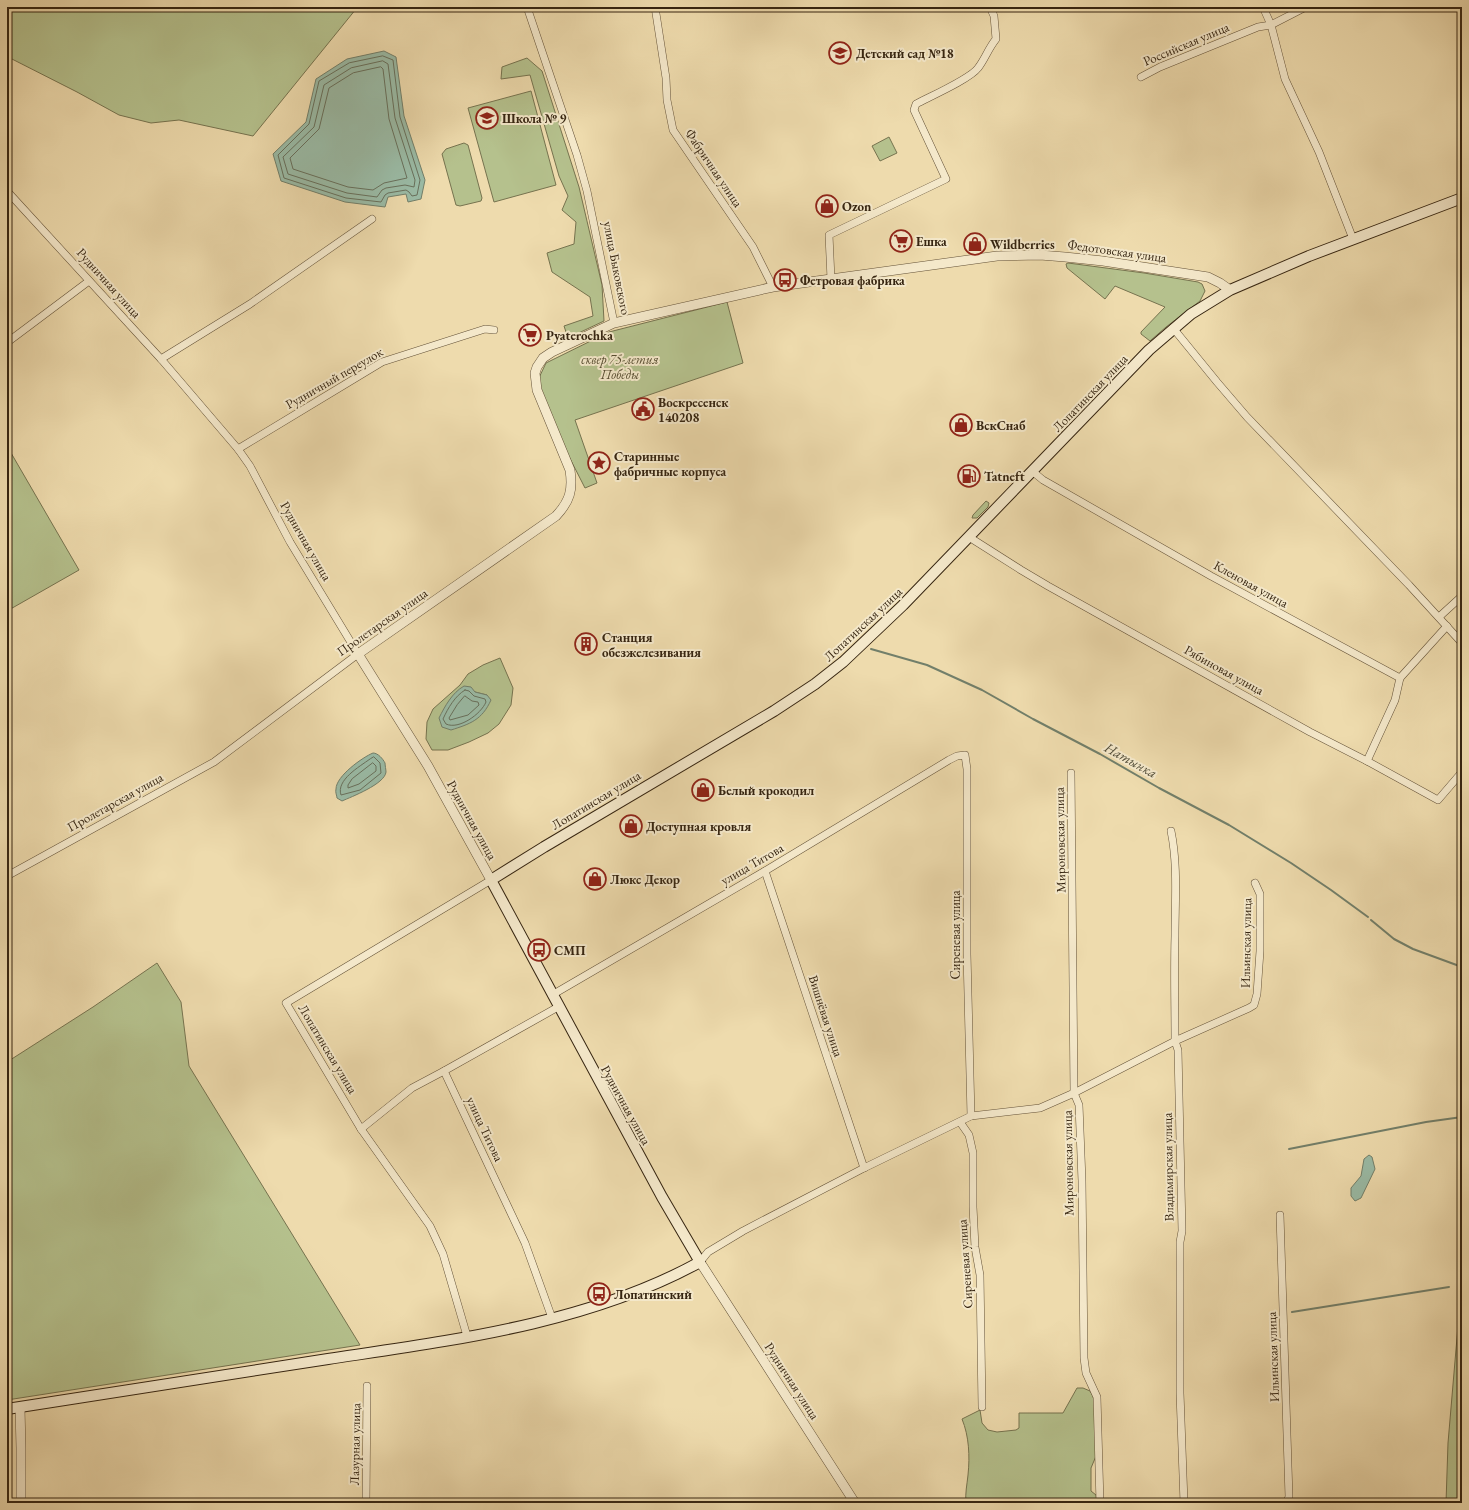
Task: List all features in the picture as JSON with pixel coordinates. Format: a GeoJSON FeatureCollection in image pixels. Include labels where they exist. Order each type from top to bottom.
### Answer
{"type":"FeatureCollection","features":[{"type":"Feature","properties":{"kind":"main road"},"geometry":{"type":"LineString","coordinates":[[1174,328],[1191,314],[1230,290],[1274,270],[1462,198]]}},
{"type":"Feature","properties":{"kind":"main road","name":"Лопатинская улица"},"geometry":{"type":"LineString","coordinates":[[490,880],[774,711],[815,684],[860,648],[1120,380],[1174,328]]}},
{"type":"Feature","properties":{"kind":"main road","name":"Рудничная улица"},"geometry":{"type":"LineString","coordinates":[[490,880],[662,1197],[700,1262]]}},
{"type":"Feature","properties":{"kind":"main road"},"geometry":{"type":"LineString","coordinates":[[7,1410],[408,1347],[552,1318],[590,1308],[625,1296],[661,1282],[700,1262]]}},
{"type":"Feature","properties":{"kind":"street","name":"улица Быковского"},"geometry":{"type":"LineString","coordinates":[[527,7],[579,162],[592,208],[614,323],[773,286],[831,279]]}},
{"type":"Feature","properties":{"kind":"street","name":"Фабричная улица"},"geometry":{"type":"LineString","coordinates":[[655,7],[666,78],[667,100],[673,130],[753,247],[773,286]]}},
{"type":"Feature","properties":{"kind":"street"},"geometry":{"type":"LineString","coordinates":[[831,279],[828,235],[946,179],[914,110],[916,104],[960,81],[978,69],[989,48],[996,39],[994,16],[990,7]]}},
{"type":"Feature","properties":{"kind":"street"},"geometry":{"type":"LineString","coordinates":[[1263,7],[1271,25],[1285,79],[1319,152],[1353,240]]}},
{"type":"Feature","properties":{"kind":"street","name":"Российская улица"},"geometry":{"type":"LineString","coordinates":[[1141,77],[1160,67],[1258,27],[1271,25],[1306,7]]}},
{"type":"Feature","properties":{"kind":"street","name":"Рудничная улица"},"geometry":{"type":"LineString","coordinates":[[7,191],[161,359],[238,449],[250,466],[290,542],[428,766],[490,880]]}},
{"type":"Feature","properties":{"kind":"street"},"geometry":{"type":"LineString","coordinates":[[161,359],[250,304],[372,219]]}},
{"type":"Feature","properties":{"kind":"street","name":"Федотовская улица"},"geometry":{"type":"LineString","coordinates":[[831,279],[997,256],[1040,255],[1102,261],[1208,277],[1230,290]]}},
{"type":"Feature","properties":{"kind":"street"},"geometry":{"type":"LineString","coordinates":[[9,341],[89,281]]}},
{"type":"Feature","properties":{"kind":"street","name":"Пролетарская улица"},"geometry":{"type":"LineString","coordinates":[[7,876],[214,762],[358,654],[556,516],[565,506],[570,496],[572,483],[570,470],[537,390],[535,373],[543,358],[614,323]]}},
{"type":"Feature","properties":{"kind":"street"},"geometry":{"type":"LineString","coordinates":[[1174,328],[1247,417],[1439,617],[1462,643]]}},
{"type":"Feature","properties":{"kind":"street","name":"Рудничный переулок"},"geometry":{"type":"LineString","coordinates":[[238,449],[382,362],[485,329],[494,330]]}},
{"type":"Feature","properties":{"kind":"street","name":"Кленовая улица"},"geometry":{"type":"LineString","coordinates":[[1032,471],[1043,480],[1205,572],[1400,678]]}},
{"type":"Feature","properties":{"kind":"street","name":"Рябиновая улица"},"geometry":{"type":"LineString","coordinates":[[969,537],[1034,578],[1298,725],[1438,800],[1462,772]]}},
{"type":"Feature","properties":{"kind":"street"},"geometry":{"type":"LineString","coordinates":[[1439,617],[1462,596]]}},
{"type":"Feature","properties":{"kind":"street"},"geometry":{"type":"LineString","coordinates":[[1367,762],[1394,700],[1400,678],[1447,626]]}},
{"type":"Feature","properties":{"kind":"street","name":"улица Титова"},"geometry":{"type":"LineString","coordinates":[[552,995],[765,871],[949,760],[965,755]]}},
{"type":"Feature","properties":{"kind":"street","name":"Сиреневая улица"},"geometry":{"type":"LineString","coordinates":[[965,755],[967,769],[967,954],[971,1116]]}},
{"type":"Feature","properties":{"kind":"street","name":"Мироновская улица"},"geometry":{"type":"LineString","coordinates":[[1071,774],[1074,1093],[1079,1105],[1082,1181],[1084,1362],[1086,1373],[1097,1397],[1100,1503]]}},
{"type":"Feature","properties":{"kind":"street","name":"Владимирская улица"},"geometry":{"type":"LineString","coordinates":[[1171,831],[1174,844],[1176,872],[1174,963],[1175,1041],[1178,1050],[1182,1231],[1180,1242],[1180,1393],[1184,1503]]}},
{"type":"Feature","properties":{"kind":"street","name":"Вишнёвая улица"},"geometry":{"type":"LineString","coordinates":[[765,871],[864,1168]]}},
{"type":"Feature","properties":{"kind":"street","name":"Лопатинская улица"},"geometry":{"type":"LineString","coordinates":[[467,1336],[443,1254],[430,1226],[361,1129],[286,1004],[490,880]]}},
{"type":"Feature","properties":{"kind":"street","name":"Ильинская улица"},"geometry":{"type":"LineString","coordinates":[[1175,1041],[1243,1012],[1254,1005],[1257,994],[1260,951],[1260,894],[1255,883]]}},
{"type":"Feature","properties":{"kind":"street"},"geometry":{"type":"LineString","coordinates":[[361,1129],[412,1088],[558,1007]]}},
{"type":"Feature","properties":{"kind":"street"},"geometry":{"type":"LineString","coordinates":[[700,1262],[708,1252],[743,1231],[864,1168],[971,1116],[1040,1108],[1074,1093],[1175,1041]]}},
{"type":"Feature","properties":{"kind":"street","name":"улица Титова"},"geometry":{"type":"LineString","coordinates":[[444,1071],[525,1243],[552,1318]]}},
{"type":"Feature","properties":{"kind":"street","name":"Сиреневая улица"},"geometry":{"type":"LineString","coordinates":[[960,1122],[969,1135],[973,1153],[975,1247],[980,1275],[982,1407]]}},
{"type":"Feature","properties":{"kind":"street","name":"Ильинская улица"},"geometry":{"type":"LineString","coordinates":[[1280,1215],[1288,1500]]}},
{"type":"Feature","properties":{"kind":"street","name":"Рудничная улица"},"geometry":{"type":"LineString","coordinates":[[700,1262],[855,1503]]}},
{"type":"Feature","properties":{"kind":"street","name":"Лазурная улица"},"geometry":{"type":"LineString","coordinates":[[366,1503],[367,1386]]}},
{"type":"Feature","properties":{"kind":"street"},"geometry":{"type":"LineString","coordinates":[[20,1408],[21,1503]]}},
{"type":"Feature","properties":{"kind":"green space"},"geometry":{"type":"Polygon","coordinates":[[[7,7],[356,7],[356,9],[253,136],[179,120],[151,123],[119,115],[77,92],[8,57],[7,58],[7,7]]]}},
{"type":"Feature","properties":{"kind":"green space"},"geometry":{"type":"Polygon","coordinates":[[[527,58],[542,71],[579,187],[602,285],[604,321],[568,338],[564,326],[593,316],[590,297],[552,272],[547,253],[574,244],[576,222],[562,210],[568,196],[559,176],[530,75],[501,79],[502,67],[527,58]]]}},
{"type":"Feature","properties":{"kind":"green space"},"geometry":{"type":"Polygon","coordinates":[[[531,91],[556,185],[494,202],[468,108],[531,91]]]}},
{"type":"Feature","properties":{"kind":"green space"},"geometry":{"type":"Polygon","coordinates":[[[889,137],[897,153],[880,161],[872,146],[889,137]]]}},
{"type":"Feature","properties":{"kind":"green space"},"geometry":{"type":"Polygon","coordinates":[[[464,143],[468,145],[482,198],[481,201],[460,206],[456,205],[442,154],[446,149],[464,143]]]}},
{"type":"Feature","properties":{"kind":"green space"},"geometry":{"type":"Polygon","coordinates":[[[1068,263],[1198,282],[1202,284],[1205,291],[1200,301],[1150,341],[1141,334],[1141,332],[1165,307],[1115,286],[1105,299],[1067,268],[1066,264],[1068,263]]]}},
{"type":"Feature","properties":{"kind":"green space","name":"сквер 75-летия Победы"},"geometry":{"type":"Polygon","coordinates":[[[727,302],[743,363],[575,420],[597,483],[585,488],[559,437],[537,382],[546,363],[609,332],[727,302]]]}},
{"type":"Feature","properties":{"kind":"green space"},"geometry":{"type":"Polygon","coordinates":[[[7,446],[79,570],[7,611],[7,446]]]}},
{"type":"Feature","properties":{"kind":"green space"},"geometry":{"type":"Polygon","coordinates":[[[986,501],[989,503],[988,507],[977,518],[972,518],[973,515],[986,501]]]}},
{"type":"Feature","properties":{"kind":"green space"},"geometry":{"type":"Polygon","coordinates":[[[500,658],[513,688],[511,705],[499,724],[488,733],[448,750],[432,750],[426,739],[427,722],[433,709],[460,685],[468,674],[483,665],[500,658]],[[475,692],[442,727],[487,695],[475,692]]]}},
{"type":"Feature","properties":{"kind":"green space"},"geometry":{"type":"Polygon","coordinates":[[[157,963],[181,1002],[189,1066],[360,1345],[7,1400],[7,1062],[93,1007],[157,963]]]}},
{"type":"Feature","properties":{"kind":"green space"},"geometry":{"type":"Polygon","coordinates":[[[1462,1279],[1462,1503],[1446,1503],[1448,1443],[1462,1279]]]}},
{"type":"Feature","properties":{"kind":"green space"},"geometry":{"type":"Polygon","coordinates":[[[1077,1388],[1083,1388],[1090,1391],[1093,1396],[1095,1406],[1096,1456],[1091,1468],[1091,1491],[1096,1495],[1097,1503],[966,1503],[969,1453],[968,1439],[962,1419],[980,1410],[982,1423],[988,1430],[997,1432],[1016,1430],[1019,1428],[1019,1413],[1063,1413],[1077,1388]]]}},
{"type":"Feature","properties":{"kind":"water"},"geometry":{"type":"Polygon","coordinates":[[[384,51],[396,57],[404,116],[425,180],[421,199],[408,202],[406,194],[388,197],[385,207],[345,202],[281,181],[273,154],[306,122],[316,79],[347,59],[384,51]]]}},
{"type":"Feature","properties":{"kind":"water"},"geometry":{"type":"Polygon","coordinates":[[[464,686],[471,687],[475,692],[487,695],[491,700],[484,712],[470,723],[451,730],[442,727],[439,718],[441,713],[452,696],[464,686]]]}},
{"type":"Feature","properties":{"kind":"water"},"geometry":{"type":"Polygon","coordinates":[[[373,753],[382,758],[385,763],[386,772],[384,777],[367,790],[342,801],[337,798],[336,790],[340,778],[363,758],[373,753]]]}},
{"type":"Feature","properties":{"kind":"water"},"geometry":{"type":"Polygon","coordinates":[[[1369,1155],[1372,1157],[1375,1169],[1361,1198],[1355,1201],[1351,1196],[1351,1188],[1361,1176],[1364,1159],[1369,1155]]]}},
{"type":"Feature","properties":{"kind":"waterway","name":"Натынка"},"geometry":{"type":"LineString","coordinates":[[871,649],[927,665],[982,690],[1229,825],[1291,863],[1368,917]]}},
{"type":"Feature","properties":{"kind":"waterway","name":"Натынка"},"geometry":{"type":"LineString","coordinates":[[1371,920],[1394,939],[1413,949],[1462,967]]}},
{"type":"Feature","properties":{"kind":"waterway"},"geometry":{"type":"LineString","coordinates":[[1289,1149],[1426,1122],[1462,1117]]}},
{"type":"Feature","properties":{"kind":"waterway"},"geometry":{"type":"LineString","coordinates":[[1292,1312],[1449,1287]]}},
{"type":"Feature","properties":{"kind":"place","name":"Детский сад №18"},"geometry":{"type":"Point","coordinates":[840,53]}},
{"type":"Feature","properties":{"kind":"place","name":"Школа № 9"},"geometry":{"type":"Point","coordinates":[487,118]}},
{"type":"Feature","properties":{"kind":"place","name":"Ozon"},"geometry":{"type":"Point","coordinates":[827,206]}},
{"type":"Feature","properties":{"kind":"place","name":"Ешка"},"geometry":{"type":"Point","coordinates":[901,241]}},
{"type":"Feature","properties":{"kind":"place","name":"Wildberries"},"geometry":{"type":"Point","coordinates":[975,244]}},
{"type":"Feature","properties":{"kind":"place","name":"Фетровая фабрика"},"geometry":{"type":"Point","coordinates":[785,280]}},
{"type":"Feature","properties":{"kind":"place","name":"Pyaterochka"},"geometry":{"type":"Point","coordinates":[530,335]}},
{"type":"Feature","properties":{"kind":"place","name":"Воскресенск 140208"},"geometry":{"type":"Point","coordinates":[643,409]}},
{"type":"Feature","properties":{"kind":"place","name":"ВскСнаб"},"geometry":{"type":"Point","coordinates":[961,425]}},
{"type":"Feature","properties":{"kind":"place","name":"Старинные фабричные корпуса"},"geometry":{"type":"Point","coordinates":[599,463]}},
{"type":"Feature","properties":{"kind":"place","name":"Tatneft"},"geometry":{"type":"Point","coordinates":[969,476]}},
{"type":"Feature","properties":{"kind":"place","name":"Станция обезжелезивания"},"geometry":{"type":"Point","coordinates":[586,644]}},
{"type":"Feature","properties":{"kind":"place","name":"Белый крокодил"},"geometry":{"type":"Point","coordinates":[703,790]}},
{"type":"Feature","properties":{"kind":"place","name":"Доступная кровля"},"geometry":{"type":"Point","coordinates":[631,826]}},
{"type":"Feature","properties":{"kind":"place","name":"Люкс Декор"},"geometry":{"type":"Point","coordinates":[595,879]}},
{"type":"Feature","properties":{"kind":"place","name":"СМП"},"geometry":{"type":"Point","coordinates":[539,950]}},
{"type":"Feature","properties":{"kind":"place","name":"Лопатинский"},"geometry":{"type":"Point","coordinates":[599,1294]}}]}
